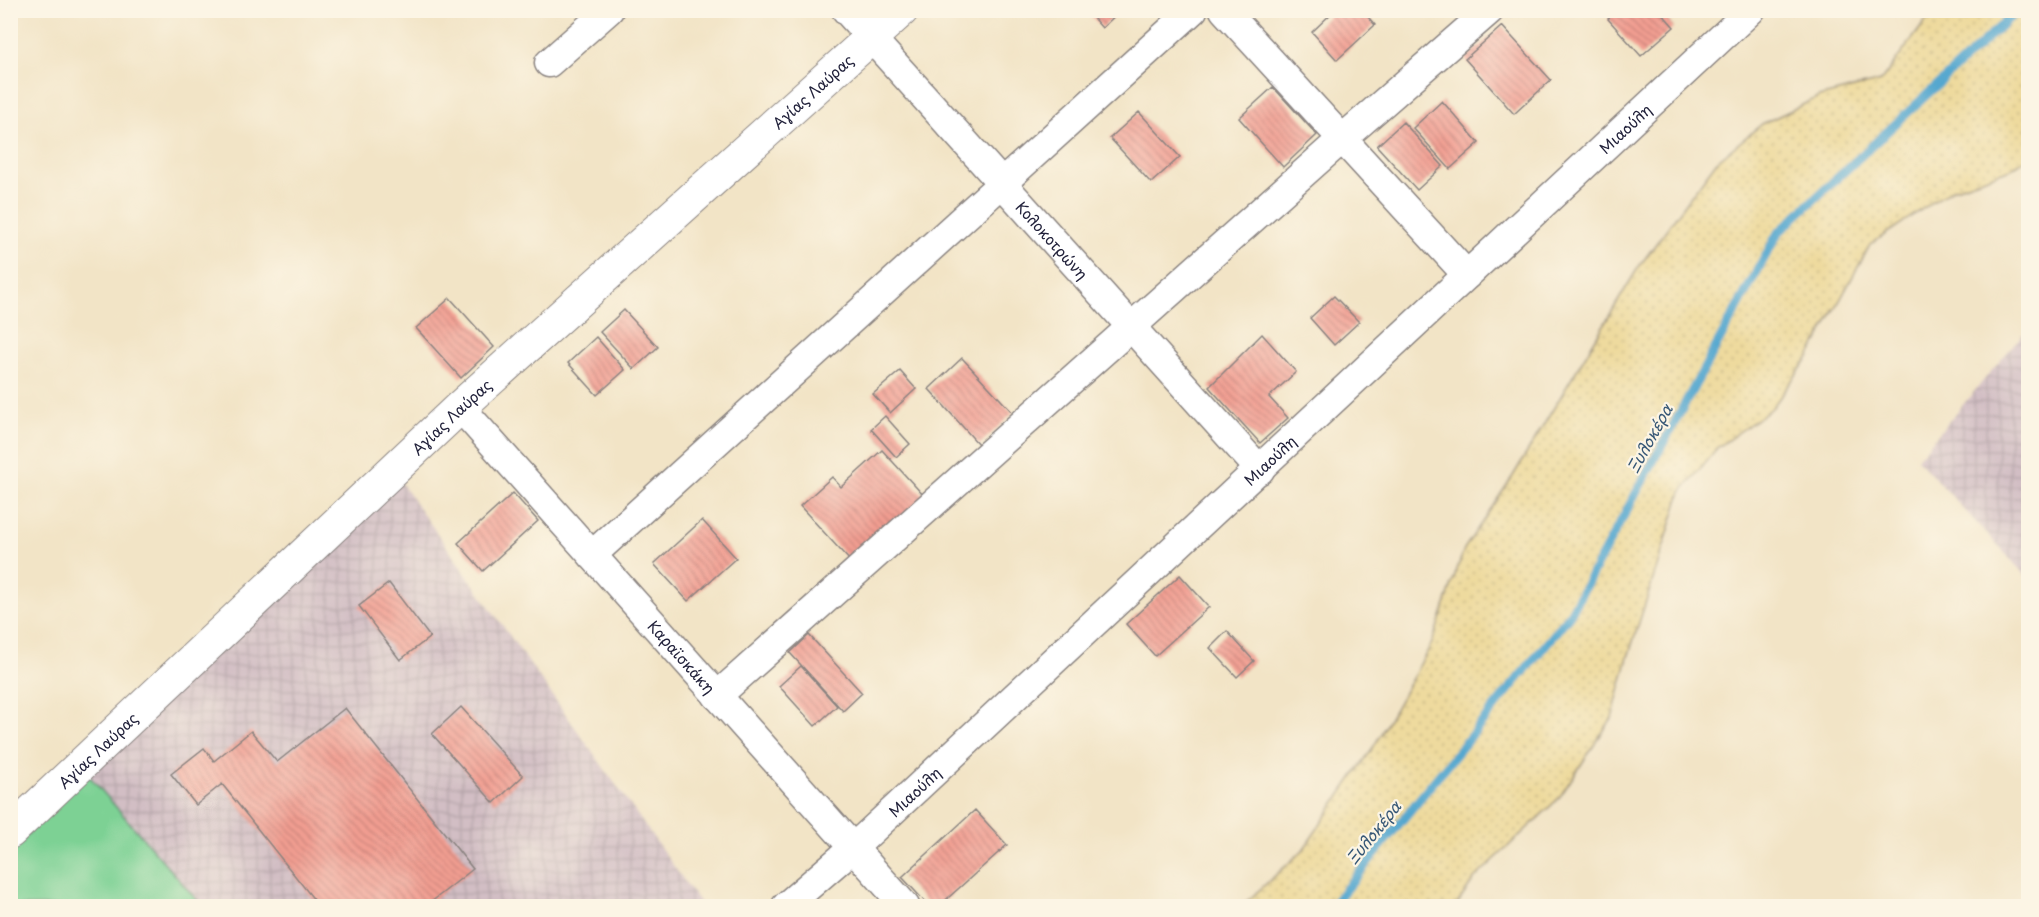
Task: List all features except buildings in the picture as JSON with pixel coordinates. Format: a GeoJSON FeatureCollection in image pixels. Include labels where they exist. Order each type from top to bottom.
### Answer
{"type":"FeatureCollection","features":[{"type":"Feature","properties":{"kind":"street"},"geometry":{"type":"LineString","coordinates":[[549,63],[609,10]]}},
{"type":"Feature","properties":{"kind":"street","name":"Κολοκοτρώνη"},"geometry":{"type":"LineString","coordinates":[[846,10],[1260,470]]}},
{"type":"Feature","properties":{"kind":"street","name":"Αγίας Λαύρας"},"geometry":{"type":"LineString","coordinates":[[10,832],[460,406],[902,10]]}},
{"type":"Feature","properties":{"kind":"street"},"geometry":{"type":"LineString","coordinates":[[592,555],[1193,10]]}},
{"type":"Feature","properties":{"kind":"street"},"geometry":{"type":"LineString","coordinates":[[1224,10],[1467,275]]}},
{"type":"Feature","properties":{"kind":"street"},"geometry":{"type":"LineString","coordinates":[[717,696],[1490,10]]}},
{"type":"Feature","properties":{"kind":"street","name":"Μιαούλη"},"geometry":{"type":"LineString","coordinates":[[786,906],[853,848],[1751,10]]}},
{"type":"Feature","properties":{"kind":"street","name":"Καραϊσκάκη"},"geometry":{"type":"LineString","coordinates":[[460,406],[905,906]]}},
{"type":"Feature","properties":{"kind":"shaded area"},"geometry":{"type":"Polygon","coordinates":[[[2028,328],[2028,578],[1917,459],[2028,328]]]}},
{"type":"Feature","properties":{"kind":"shaded area"},"geometry":{"type":"Polygon","coordinates":[[[397,477],[702,906],[202,906],[84,770],[397,477]]]}},
{"type":"Feature","properties":{"kind":"green space"},"geometry":{"type":"Polygon","coordinates":[[[84,770],[202,906],[11,906],[11,853],[84,770]]]}},
{"type":"Feature","properties":{"kind":"sand"},"geometry":{"type":"Polygon","coordinates":[[[1933,11],[2028,11],[2028,158],[2011,169],[1952,189],[1870,245],[1809,357],[1772,408],[1717,448],[1681,492],[1628,657],[1612,718],[1559,798],[1475,878],[1456,906],[1242,906],[1303,850],[1374,746],[1432,643],[1464,549],[1513,476],[1638,268],[1716,162],[1762,124],[1819,97],[1881,81],[1933,11]]]}},
{"type":"Feature","properties":{"kind":"waterway","name":"Ξυλοκέρα"},"geometry":{"type":"LineString","coordinates":[[1332,906],[1569,616],[1778,233],[2018,10]]}}]}
